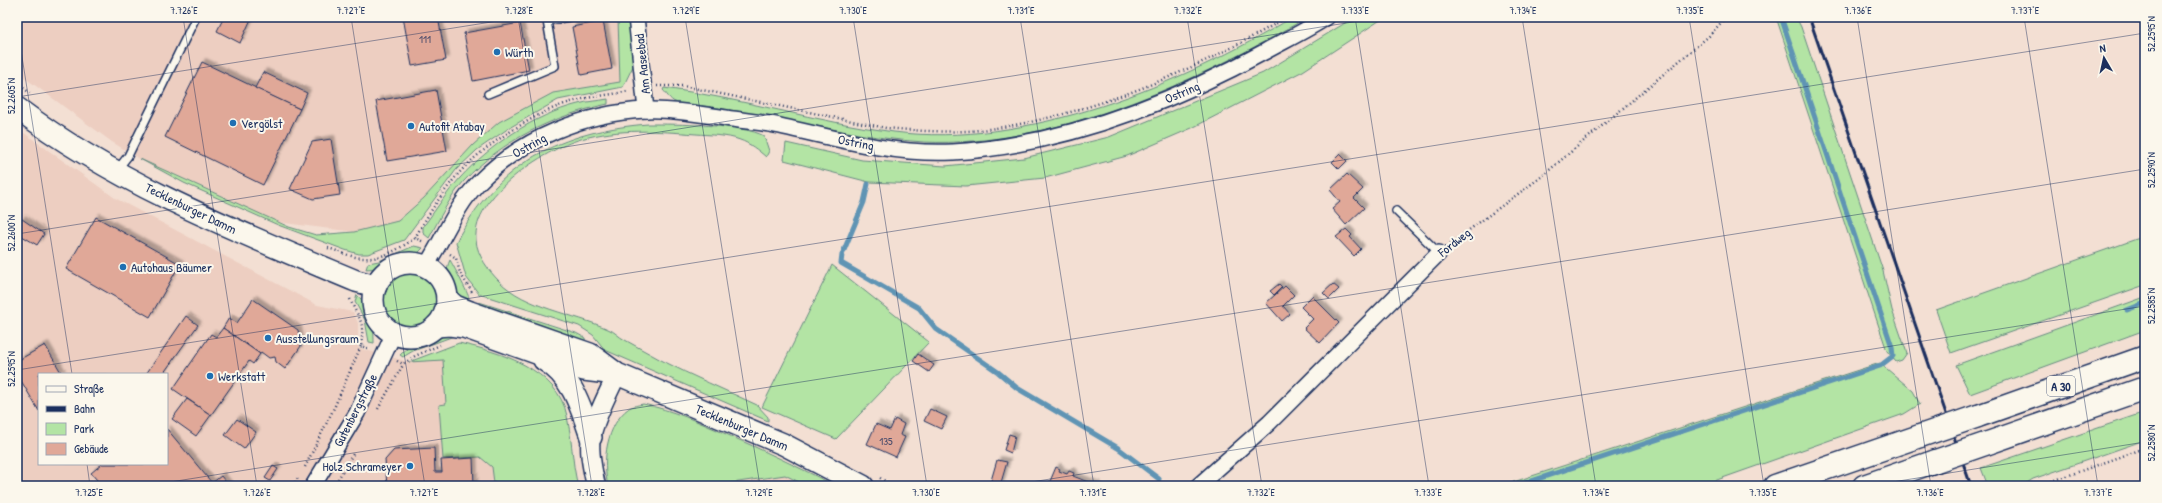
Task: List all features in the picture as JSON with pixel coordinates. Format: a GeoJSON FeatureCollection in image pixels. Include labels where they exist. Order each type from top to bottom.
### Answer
{"type":"FeatureCollection","features":[{"type":"Feature","properties":{"kind":"highway","name":"A 30"},"geometry":{"type":"LineString","coordinates":[[1775,486],[2145,357]]}},
{"type":"Feature","properties":{"kind":"highway","name":"A 30"},"geometry":{"type":"LineString","coordinates":[[1864,486],[2145,388]]}},
{"type":"Feature","properties":{"kind":"main road","name":"Tecklenburger Damm"},"geometry":{"type":"LineString","coordinates":[[17,108],[35,122],[116,172],[218,222],[356,281],[376,286]]}},
{"type":"Feature","properties":{"kind":"main road"},"geometry":{"type":"LineString","coordinates":[[415,263],[426,266],[441,280],[447,298],[439,335],[427,332],[416,336],[405,336],[394,333],[378,318],[374,307],[376,286],[382,276],[392,268],[403,264],[415,263]]}},
{"type":"Feature","properties":{"kind":"main road","name":"Tecklenburger Damm"},"geometry":{"type":"LineString","coordinates":[[447,298],[455,306],[470,312],[590,354],[617,374],[783,444],[863,486]]}},
{"type":"Feature","properties":{"kind":"main road","name":"Tecklenburger Damm"},"geometry":{"type":"LineString","coordinates":[[439,335],[450,324],[464,327],[584,370],[617,374]]}},
{"type":"Feature","properties":{"kind":"main road"},"geometry":{"type":"LineString","coordinates":[[525,348],[549,363],[566,379],[579,401],[591,437]]}},
{"type":"Feature","properties":{"kind":"street","name":"Am Aaseebad"},"geometry":{"type":"LineString","coordinates":[[636,17],[645,88],[646,110]]}},
{"type":"Feature","properties":{"kind":"street","name":"Ostring"},"geometry":{"type":"LineString","coordinates":[[426,266],[438,248],[460,205],[479,182],[504,159],[526,144],[579,122],[615,114],[646,110],[688,112],[776,125],[863,145],[906,150],[951,152],[995,147],[1041,140],[1133,112],[1222,75],[1327,17]]}},
{"type":"Feature","properties":{"kind":"street","name":"Fordweg"},"geometry":{"type":"LineString","coordinates":[[1198,486],[1268,423],[1439,253]]}},
{"type":"Feature","properties":{"kind":"street","name":"Gutenbergstraße"},"geometry":{"type":"LineString","coordinates":[[313,486],[357,413],[394,333]]}},
{"type":"Feature","properties":{"kind":"street"},"geometry":{"type":"LineString","coordinates":[[596,486],[591,452],[591,437],[617,374]]}},
{"type":"Feature","properties":{"kind":"lane"},"geometry":{"type":"LineString","coordinates":[[116,172],[128,156],[196,17]]}},
{"type":"Feature","properties":{"kind":"lane"},"geometry":{"type":"LineString","coordinates":[[488,94],[556,66],[547,21],[569,17]]}},
{"type":"Feature","properties":{"kind":"lane"},"geometry":{"type":"LineString","coordinates":[[1396,211],[1439,253]]}},
{"type":"Feature","properties":{"kind":"path"},"geometry":{"type":"LineString","coordinates":[[326,247],[363,258],[378,256],[404,246],[415,238],[434,207],[460,173],[505,136],[552,109],[575,101],[663,85],[683,86],[886,128],[920,131],[980,130],[1031,122],[1066,113],[1130,91],[1230,49],[1287,17]]}},
{"type":"Feature","properties":{"kind":"path","name":"Fordweg"},"geometry":{"type":"LineString","coordinates":[[1439,253],[1541,177],[1709,36],[1726,17]]}},
{"type":"Feature","properties":{"kind":"path"},"geometry":{"type":"LineString","coordinates":[[17,83],[35,96]]}},
{"type":"Feature","properties":{"kind":"path"},"geometry":{"type":"LineString","coordinates":[[415,238],[456,258],[467,286],[476,297],[470,312]]}},
{"type":"Feature","properties":{"kind":"path"},"geometry":{"type":"LineString","coordinates":[[293,486],[325,427],[360,346],[364,328],[358,312],[350,300],[363,258]]}},
{"type":"Feature","properties":{"kind":"path"},"geometry":{"type":"LineString","coordinates":[[360,346],[383,354],[402,364],[415,356],[439,335]]}},
{"type":"Feature","properties":{"kind":"path"},"geometry":{"type":"LineString","coordinates":[[2045,486],[2050,482],[2145,448]]}},
{"type":"Feature","properties":{"kind":"shaded area"},"geometry":{"type":"Polygon","coordinates":[[[17,17],[618,17],[620,82],[553,93],[499,122],[424,198],[398,221],[354,232],[277,222],[140,159],[112,142],[17,72],[17,17]]]}},
{"type":"Feature","properties":{"kind":"shaded area"},"geometry":{"type":"Polygon","coordinates":[[[17,128],[115,198],[317,305],[353,312],[358,323],[358,348],[409,362],[459,343],[477,347],[531,368],[552,386],[564,404],[577,486],[17,486],[17,128]]]}},
{"type":"Feature","properties":{"kind":"shaded area"},"geometry":{"type":"Polygon","coordinates":[[[785,475],[807,486],[712,486],[714,484],[785,475]]]}},
{"type":"Feature","properties":{"kind":"green space"},"geometry":{"type":"Polygon","coordinates":[[[1293,17],[1308,17],[1266,41],[1220,64],[1173,86],[1124,106],[1074,122],[1024,134],[973,141],[924,142],[866,135],[729,110],[682,104],[673,101],[663,90],[664,88],[693,92],[865,128],[894,132],[944,135],[996,131],[1049,121],[1101,106],[1153,87],[1202,66],[1293,17]]]}},
{"type":"Feature","properties":{"kind":"green space"},"geometry":{"type":"Polygon","coordinates":[[[1355,17],[1385,17],[1303,71],[1192,128],[1127,156],[1045,178],[966,186],[869,182],[784,160],[786,143],[862,160],[945,166],[1024,158],[1109,137],[1263,73],[1355,17]]]}},
{"type":"Feature","properties":{"kind":"green space"},"geometry":{"type":"Polygon","coordinates":[[[1776,17],[1796,17],[1801,27],[1883,271],[1892,310],[1907,353],[1902,360],[1896,362],[1887,351],[1776,17]]]}},
{"type":"Feature","properties":{"kind":"green space"},"geometry":{"type":"Polygon","coordinates":[[[618,19],[632,24],[635,62],[623,87],[558,100],[509,128],[477,150],[456,170],[404,240],[368,254],[359,254],[345,250],[278,225],[184,183],[140,159],[289,227],[316,235],[354,232],[398,221],[424,198],[473,145],[499,122],[553,93],[620,82],[618,19]]]}},
{"type":"Feature","properties":{"kind":"green space"},"geometry":{"type":"Polygon","coordinates":[[[608,99],[608,104],[568,115],[530,131],[495,153],[464,181],[445,208],[429,238],[423,233],[423,227],[455,184],[472,166],[499,143],[529,124],[562,109],[582,103],[608,99]]]}},
{"type":"Feature","properties":{"kind":"green space"},"geometry":{"type":"Polygon","coordinates":[[[648,124],[674,124],[741,129],[764,136],[769,151],[766,157],[757,149],[743,141],[730,137],[667,132],[638,131],[610,133],[581,139],[548,153],[530,164],[513,177],[498,192],[486,207],[478,223],[476,240],[479,251],[484,262],[495,277],[522,298],[551,310],[610,330],[661,360],[757,405],[768,417],[768,421],[605,350],[593,335],[579,326],[479,294],[466,277],[456,242],[472,215],[491,191],[512,172],[535,156],[560,144],[587,134],[616,128],[648,124]]]}},
{"type":"Feature","properties":{"kind":"green space"},"geometry":{"type":"Polygon","coordinates":[[[2145,236],[2145,285],[1951,353],[1936,310],[2145,236]]]}},
{"type":"Feature","properties":{"kind":"green space"},"geometry":{"type":"Polygon","coordinates":[[[414,246],[423,248],[415,256],[393,261],[383,268],[366,269],[368,263],[379,261],[414,246]]]}},
{"type":"Feature","properties":{"kind":"green space"},"geometry":{"type":"Polygon","coordinates":[[[450,260],[468,296],[468,304],[450,285],[447,273],[450,260]]]}},
{"type":"Feature","properties":{"kind":"green space"},"geometry":{"type":"Polygon","coordinates":[[[832,265],[929,342],[836,439],[762,407],[832,265]]]}},
{"type":"Feature","properties":{"kind":"green space"},"geometry":{"type":"Polygon","coordinates":[[[410,274],[424,278],[432,286],[436,300],[432,314],[424,322],[410,326],[396,322],[388,314],[384,300],[388,286],[396,278],[410,274]]]}},
{"type":"Feature","properties":{"kind":"green space"},"geometry":{"type":"Polygon","coordinates":[[[357,295],[369,311],[373,323],[374,343],[369,342],[365,320],[355,302],[357,295]]]}},
{"type":"Feature","properties":{"kind":"green space"},"geometry":{"type":"Polygon","coordinates":[[[2145,297],[2145,330],[1970,394],[1956,365],[2145,297]]]}},
{"type":"Feature","properties":{"kind":"green space"},"geometry":{"type":"Polygon","coordinates":[[[479,302],[576,333],[585,338],[586,348],[477,308],[479,302]]]}},
{"type":"Feature","properties":{"kind":"green space"},"geometry":{"type":"Polygon","coordinates":[[[440,332],[454,336],[413,351],[403,357],[400,355],[414,345],[440,332]]]}},
{"type":"Feature","properties":{"kind":"green space"},"geometry":{"type":"Polygon","coordinates":[[[459,343],[492,352],[525,365],[540,375],[552,386],[561,400],[567,416],[577,483],[575,486],[497,486],[494,483],[492,467],[480,457],[443,459],[439,405],[446,404],[443,360],[409,362],[459,343]]]}},
{"type":"Feature","properties":{"kind":"green space"},"geometry":{"type":"Polygon","coordinates":[[[1880,363],[1913,391],[1920,404],[1904,414],[1700,486],[1501,486],[1880,363]]]}},
{"type":"Feature","properties":{"kind":"green space"},"geometry":{"type":"Polygon","coordinates":[[[643,404],[675,413],[706,425],[836,486],[807,486],[785,475],[712,486],[608,486],[606,476],[606,455],[615,424],[621,415],[629,408],[643,404]]]}},
{"type":"Feature","properties":{"kind":"green space"},"geometry":{"type":"Polygon","coordinates":[[[2145,412],[2145,440],[2033,479],[2022,486],[1988,486],[1981,468],[2145,412]]]}},
{"type":"Feature","properties":{"kind":"building"},"geometry":{"type":"Polygon","coordinates":[[[224,17],[252,17],[240,43],[217,31],[224,17]]]}},
{"type":"Feature","properties":{"kind":"building"},"geometry":{"type":"Polygon","coordinates":[[[403,17],[438,17],[446,60],[412,66],[403,17]]]}},
{"type":"Feature","properties":{"kind":"building"},"geometry":{"type":"Polygon","coordinates":[[[603,21],[612,69],[581,75],[572,27],[603,21]]]}},
{"type":"Feature","properties":{"kind":"building","name":"Würth"},"geometry":{"type":"Polygon","coordinates":[[[520,23],[529,70],[473,81],[464,33],[520,23]]]}},
{"type":"Feature","properties":{"kind":"building","name":"Vergölst"},"geometry":{"type":"Polygon","coordinates":[[[202,62],[300,109],[263,185],[165,137],[202,62]]]}},
{"type":"Feature","properties":{"kind":"building"},"geometry":{"type":"Polygon","coordinates":[[[263,72],[307,93],[300,109],[255,88],[263,72]]]}},
{"type":"Feature","properties":{"kind":"building","name":"Autofit Atabay"},"geometry":{"type":"Polygon","coordinates":[[[436,90],[447,151],[387,161],[376,101],[436,90]]]}},
{"type":"Feature","properties":{"kind":"building"},"geometry":{"type":"Polygon","coordinates":[[[331,139],[340,195],[313,199],[290,189],[312,142],[331,139]]]}},
{"type":"Feature","properties":{"kind":"building"},"geometry":{"type":"Polygon","coordinates":[[[1340,154],[1347,161],[1339,169],[1332,162],[1340,154]]]}},
{"type":"Feature","properties":{"kind":"building"},"geometry":{"type":"Polygon","coordinates":[[[1347,174],[1363,189],[1354,198],[1364,208],[1346,225],[1332,209],[1340,202],[1330,190],[1347,174]]]}},
{"type":"Feature","properties":{"kind":"building","name":"Autohaus Bäumer"},"geometry":{"type":"Polygon","coordinates":[[[96,217],[180,264],[150,317],[66,269],[96,217]]]}},
{"type":"Feature","properties":{"kind":"building"},"geometry":{"type":"Polygon","coordinates":[[[22,219],[44,234],[37,245],[17,233],[17,226],[22,219]]]}},
{"type":"Feature","properties":{"kind":"building"},"geometry":{"type":"Polygon","coordinates":[[[1346,229],[1352,235],[1350,237],[1361,249],[1354,256],[1336,237],[1346,229]]]}},
{"type":"Feature","properties":{"kind":"building"},"geometry":{"type":"Polygon","coordinates":[[[1279,284],[1282,287],[1274,295],[1270,291],[1279,284]]]}},
{"type":"Feature","properties":{"kind":"building"},"geometry":{"type":"Polygon","coordinates":[[[1333,284],[1339,289],[1329,299],[1323,293],[1333,284]]]}},
{"type":"Feature","properties":{"kind":"building"},"geometry":{"type":"Polygon","coordinates":[[[1285,286],[1294,295],[1283,306],[1290,314],[1282,321],[1266,303],[1285,286]]]}},
{"type":"Feature","properties":{"kind":"building"},"geometry":{"type":"Polygon","coordinates":[[[1312,296],[1339,323],[1320,343],[1304,328],[1313,319],[1301,307],[1312,296]]]}},
{"type":"Feature","properties":{"kind":"building","name":"Ausstellungsraum"},"geometry":{"type":"Polygon","coordinates":[[[253,299],[298,330],[301,346],[285,369],[276,362],[275,357],[269,358],[261,352],[260,354],[223,328],[229,318],[237,323],[253,299]]]}},
{"type":"Feature","properties":{"kind":"building"},"geometry":{"type":"Polygon","coordinates":[[[186,316],[198,325],[164,373],[147,373],[186,316]]]}},
{"type":"Feature","properties":{"kind":"building","name":"Werkstatt"},"geometry":{"type":"Polygon","coordinates":[[[223,328],[260,354],[253,364],[249,361],[211,415],[173,389],[211,334],[216,337],[223,328]]]}},
{"type":"Feature","properties":{"kind":"building"},"geometry":{"type":"Polygon","coordinates":[[[45,345],[61,373],[38,373],[38,409],[17,374],[17,361],[45,345]]]}},
{"type":"Feature","properties":{"kind":"building"},"geometry":{"type":"Polygon","coordinates":[[[918,354],[934,365],[929,372],[913,361],[918,354]]]}},
{"type":"Feature","properties":{"kind":"building"},"geometry":{"type":"Polygon","coordinates":[[[187,399],[211,415],[196,436],[172,419],[187,399]]]}},
{"type":"Feature","properties":{"kind":"building"},"geometry":{"type":"Polygon","coordinates":[[[930,409],[947,417],[941,429],[924,421],[930,409]]]}},
{"type":"Feature","properties":{"kind":"building"},"geometry":{"type":"Polygon","coordinates":[[[237,419],[256,432],[244,449],[225,435],[237,419]]]}},
{"type":"Feature","properties":{"kind":"building"},"geometry":{"type":"Polygon","coordinates":[[[895,419],[904,424],[900,435],[905,437],[896,457],[867,444],[876,424],[890,430],[895,419]]]}},
{"type":"Feature","properties":{"kind":"building"},"geometry":{"type":"Polygon","coordinates":[[[168,430],[212,483],[208,486],[102,486],[91,473],[101,465],[168,465],[168,430]]]}},
{"type":"Feature","properties":{"kind":"building"},"geometry":{"type":"Polygon","coordinates":[[[1009,434],[1015,436],[1011,453],[1004,450],[1009,434]]]}},
{"type":"Feature","properties":{"kind":"building","name":"Holz Schrameyer"},"geometry":{"type":"Polygon","coordinates":[[[434,448],[435,472],[442,472],[441,460],[473,458],[474,486],[387,486],[385,460],[394,450],[434,448]]]}},
{"type":"Feature","properties":{"kind":"building"},"geometry":{"type":"Polygon","coordinates":[[[997,460],[1007,462],[1000,486],[990,484],[997,460]]]}},
{"type":"Feature","properties":{"kind":"building"},"geometry":{"type":"Polygon","coordinates":[[[273,466],[278,469],[270,481],[265,478],[273,466]]]}},
{"type":"Feature","properties":{"kind":"building"},"geometry":{"type":"Polygon","coordinates":[[[1056,467],[1060,469],[1059,471],[1067,474],[1069,471],[1074,473],[1073,476],[1098,486],[1048,486],[1056,467]]]}},
{"type":"Feature","properties":{"kind":"building"},"geometry":{"type":"Polygon","coordinates":[[[221,476],[229,486],[208,486],[212,483],[221,476]]]}},
{"type":"Feature","properties":{"kind":"waterway"},"geometry":{"type":"LineString","coordinates":[[1516,486],[1880,366],[1893,356],[1892,347],[1781,17]]}},
{"type":"Feature","properties":{"kind":"waterway"},"geometry":{"type":"LineString","coordinates":[[868,184],[864,202],[842,255],[841,263],[919,308],[936,329],[998,372],[1017,388],[1118,448],[1159,479]]}},
{"type":"Feature","properties":{"kind":"waterway"},"geometry":{"type":"LineString","coordinates":[[2127,310],[2145,303]]}},
{"type":"Feature","properties":{"kind":"railway"},"geometry":{"type":"LineString","coordinates":[[1809,17],[1971,486]]}},
{"type":"Feature","properties":{"kind":"place","name":"Würth"},"geometry":{"type":"Point","coordinates":[497,52]}},
{"type":"Feature","properties":{"kind":"place","name":"Vergölst"},"geometry":{"type":"Point","coordinates":[233,123]}},
{"type":"Feature","properties":{"kind":"place","name":"Autofit Atabay"},"geometry":{"type":"Point","coordinates":[411,126]}},
{"type":"Feature","properties":{"kind":"place","name":"Autohaus Bäumer"},"geometry":{"type":"Point","coordinates":[123,267]}},
{"type":"Feature","properties":{"kind":"place","name":"Ausstellungsraum"},"geometry":{"type":"Point","coordinates":[268,338]}},
{"type":"Feature","properties":{"kind":"place","name":"Werkstatt"},"geometry":{"type":"Point","coordinates":[210,376]}},
{"type":"Feature","properties":{"kind":"place","name":"Holz Schrameyer"},"geometry":{"type":"Point","coordinates":[410,466]}}]}
